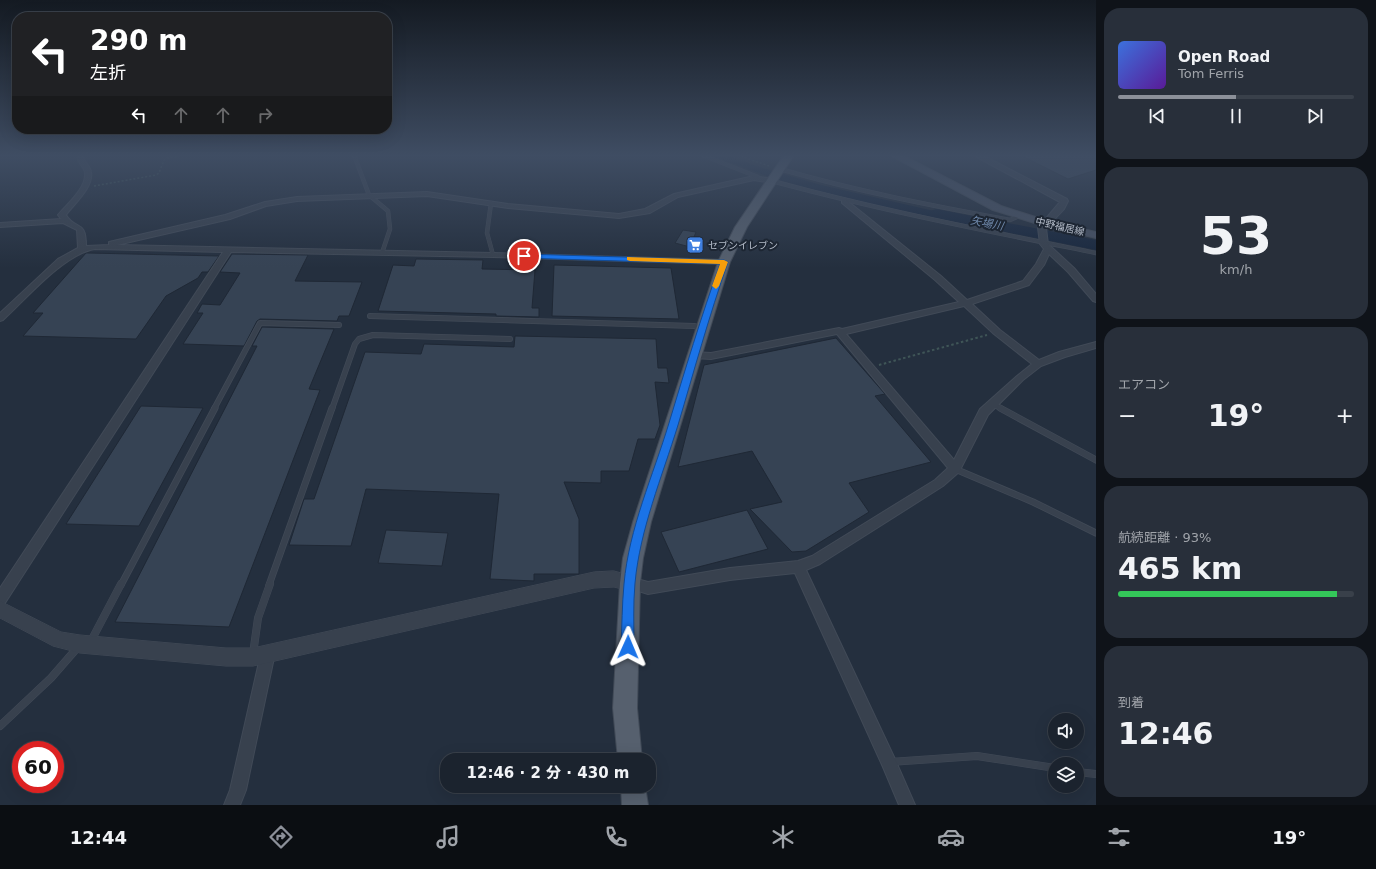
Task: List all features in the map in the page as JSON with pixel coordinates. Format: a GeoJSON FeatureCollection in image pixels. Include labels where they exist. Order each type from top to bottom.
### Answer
{"type":"FeatureCollection","features":[{"type":"Feature","properties":{"kind":"main road"},"geometry":{"type":"LineString","coordinates":[[629,753],[625,708],[630,583],[633,558],[648,498],[668,443],[724,262],[741,227],[761,193]]}},
{"type":"Feature","properties":{"kind":"main road","name":"中野福居線"},"geometry":{"type":"LineString","coordinates":[[964,193],[978,200],[1043,226],[1096,235]]}},
{"type":"Feature","properties":{"kind":"main road"},"geometry":{"type":"LineString","coordinates":[[634,793],[635,805]]}},
{"type":"Feature","properties":{"kind":"street"},"geometry":{"type":"LineString","coordinates":[[64,221],[62,215],[79,193]]}},
{"type":"Feature","properties":{"kind":"street"},"geometry":{"type":"LineString","coordinates":[[107,247],[115,243],[227,217],[265,204],[297,199],[369,195],[427,194],[491,204],[571,212],[628,215],[647,211],[676,195],[687,193]]}},
{"type":"Feature","properties":{"kind":"street"},"geometry":{"type":"LineString","coordinates":[[694,355],[711,356],[839,331],[841,332],[966,303],[1026,283],[1040,265],[1045,245],[1043,226],[1061,207],[1064,201],[1048,193]]}},
{"type":"Feature","properties":{"kind":"street"},"geometry":{"type":"LineString","coordinates":[[845,201],[966,303],[997,332],[1038,364]]}},
{"type":"Feature","properties":{"kind":"street"},"geometry":{"type":"LineString","coordinates":[[0,225],[64,221],[78,226],[81,230],[82,249]]}},
{"type":"Feature","properties":{"kind":"street"},"geometry":{"type":"LineString","coordinates":[[1045,245],[1071,270],[1096,299]]}},
{"type":"Feature","properties":{"kind":"street"},"geometry":{"type":"LineString","coordinates":[[0,318],[61,261],[82,249],[107,247],[493,255],[724,262]]}},
{"type":"Feature","properties":{"kind":"street"},"geometry":{"type":"LineString","coordinates":[[0,599],[229,249]]}},
{"type":"Feature","properties":{"kind":"street"},"geometry":{"type":"LineString","coordinates":[[841,332],[955,468]]}},
{"type":"Feature","properties":{"kind":"street"},"geometry":{"type":"LineString","coordinates":[[0,609],[59,640],[84,644],[226,657],[260,655],[594,580],[614,579],[648,588],[730,574],[798,567],[822,556],[939,483],[955,468],[984,412],[1010,387],[1038,364],[1062,354],[1096,345]]}},
{"type":"Feature","properties":{"kind":"street"},"geometry":{"type":"LineString","coordinates":[[798,567],[890,762],[907,805]]}},
{"type":"Feature","properties":{"kind":"street"},"geometry":{"type":"LineString","coordinates":[[232,805],[238,790],[260,655]]}},
{"type":"Feature","properties":{"kind":"lane"},"geometry":{"type":"LineString","coordinates":[[822,193],[845,201],[919,218],[1045,245],[1096,253]]}},
{"type":"Feature","properties":{"kind":"lane"},"geometry":{"type":"LineString","coordinates":[[869,193],[910,202],[1010,220],[1019,216]]}},
{"type":"Feature","properties":{"kind":"lane"},"geometry":{"type":"LineString","coordinates":[[369,195],[388,210],[390,229],[382,253]]}},
{"type":"Feature","properties":{"kind":"lane"},"geometry":{"type":"LineString","coordinates":[[491,204],[487,233],[493,255]]}},
{"type":"Feature","properties":{"kind":"lane"},"geometry":{"type":"LineString","coordinates":[[370,316],[694,326],[703,328]]}},
{"type":"Feature","properties":{"kind":"lane"},"geometry":{"type":"LineString","coordinates":[[0,726],[84,644],[260,323],[339,325]]}},
{"type":"Feature","properties":{"kind":"lane"},"geometry":{"type":"LineString","coordinates":[[260,655],[258,618],[355,344],[360,339],[372,336],[510,339]]}},
{"type":"Feature","properties":{"kind":"lane"},"geometry":{"type":"LineString","coordinates":[[993,404],[1096,460]]}},
{"type":"Feature","properties":{"kind":"lane"},"geometry":{"type":"LineString","coordinates":[[955,468],[976,479],[1034,502],[1096,533]]}},
{"type":"Feature","properties":{"kind":"lane"},"geometry":{"type":"LineString","coordinates":[[890,762],[977,756],[1048,767]]}},
{"type":"Feature","properties":{"kind":"lane"},"geometry":{"type":"LineString","coordinates":[[1084,773],[1096,774]]}},
{"type":"Feature","properties":{"kind":"path"},"geometry":{"type":"LineString","coordinates":[[870,368],[997,332]]}},
{"type":"Feature","properties":{"kind":"water"},"geometry":{"type":"Polygon","coordinates":[[[825,193],[854,193],[960,217],[969,224],[879,206],[825,193]]]}},
{"type":"Feature","properties":{"kind":"building"},"geometry":{"type":"Polygon","coordinates":[[[683,230],[696,232],[690,247],[675,243],[683,230]]]}},
{"type":"Feature","properties":{"kind":"building"},"geometry":{"type":"Polygon","coordinates":[[[86,253],[219,256],[208,272],[202,272],[198,278],[166,296],[136,339],[23,336],[43,313],[33,313],[86,253]]]}},
{"type":"Feature","properties":{"kind":"building"},"geometry":{"type":"Polygon","coordinates":[[[232,254],[308,255],[295,281],[362,282],[349,316],[339,316],[337,321],[260,319],[257,321],[244,346],[183,344],[203,313],[197,313],[202,304],[220,305],[240,273],[220,272],[232,254]]]}},
{"type":"Feature","properties":{"kind":"building"},"geometry":{"type":"Polygon","coordinates":[[[416,259],[483,260],[482,269],[535,270],[532,308],[539,308],[539,317],[496,316],[496,314],[378,311],[393,265],[414,266],[416,259]]]}},
{"type":"Feature","properties":{"kind":"building"},"geometry":{"type":"Polygon","coordinates":[[[554,265],[671,268],[679,319],[552,316],[554,265]]]}},
{"type":"Feature","properties":{"kind":"building"},"geometry":{"type":"Polygon","coordinates":[[[262,327],[334,329],[309,389],[320,390],[229,627],[115,622],[257,346],[252,346],[262,327]]]}},
{"type":"Feature","properties":{"kind":"building"},"geometry":{"type":"Polygon","coordinates":[[[515,336],[656,339],[658,368],[667,368],[669,383],[655,382],[660,425],[655,439],[638,439],[629,471],[601,471],[601,483],[564,482],[579,519],[579,574],[534,574],[534,581],[490,579],[499,494],[366,489],[351,546],[289,545],[304,499],[314,499],[365,352],[421,354],[424,344],[514,347],[515,336]]]}},
{"type":"Feature","properties":{"kind":"building"},"geometry":{"type":"Polygon","coordinates":[[[836,338],[885,394],[875,396],[931,462],[849,483],[869,512],[806,551],[792,552],[750,509],[782,502],[752,451],[678,467],[704,365],[836,338]]]}},
{"type":"Feature","properties":{"kind":"building"},"geometry":{"type":"Polygon","coordinates":[[[141,406],[203,408],[139,526],[66,524],[141,406]]]}},
{"type":"Feature","properties":{"kind":"building"},"geometry":{"type":"Polygon","coordinates":[[[747,510],[768,549],[679,572],[661,532],[747,510]]]}},
{"type":"Feature","properties":{"kind":"building"},"geometry":{"type":"Polygon","coordinates":[[[386,530],[448,533],[442,566],[378,563],[386,530]]]}},
{"type":"Feature","properties":{"kind":"waterway","name":"矢場川"},"geometry":{"type":"LineString","coordinates":[[936,214],[1096,245]]}},
{"type":"Feature","properties":{"kind":"slow traffic"},"geometry":{"type":"LineString","coordinates":[[630,259],[724,262],[716,286]]}},
{"type":"Feature","properties":{"kind":"place","name":"セブンイレブン"},"geometry":{"type":"Point","coordinates":[695,245]}},
{"type":"Feature","properties":{"kind":"route"},"geometry":{"type":"LineString","coordinates":[[524,256],[724,262],[668,443],[648,498],[633,558],[628,616],[628,647]]}}]}
